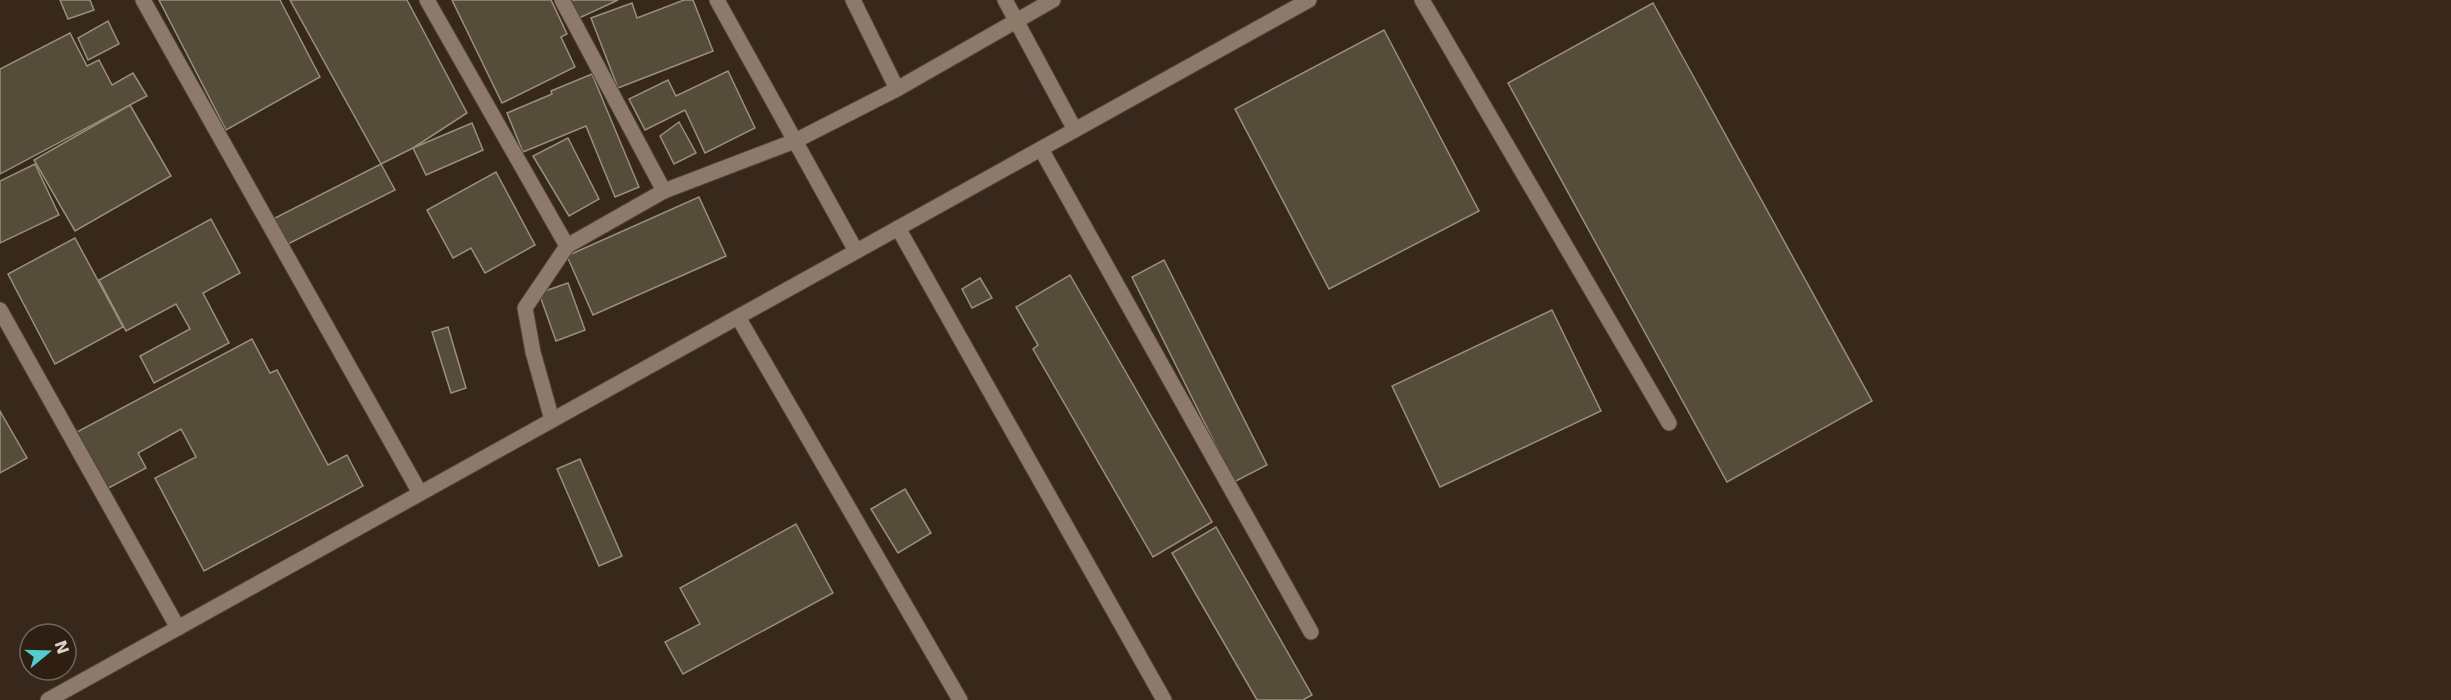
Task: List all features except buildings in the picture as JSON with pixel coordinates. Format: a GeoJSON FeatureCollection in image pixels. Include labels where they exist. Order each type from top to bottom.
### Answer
{"type":"FeatureCollection","features":[{"type":"Feature","properties":{"kind":"street"},"geometry":{"type":"LineString","coordinates":[[143,0],[420,494]]}},
{"type":"Feature","properties":{"kind":"street"},"geometry":{"type":"LineString","coordinates":[[427,0],[567,246]]}},
{"type":"Feature","properties":{"kind":"street"},"geometry":{"type":"LineString","coordinates":[[562,0],[664,191]]}},
{"type":"Feature","properties":{"kind":"street"},"geometry":{"type":"LineString","coordinates":[[717,0],[856,251]]}},
{"type":"Feature","properties":{"kind":"street"},"geometry":{"type":"LineString","coordinates":[[853,0],[897,88]]}},
{"type":"Feature","properties":{"kind":"street"},"geometry":{"type":"LineString","coordinates":[[1005,0],[1075,130]]}},
{"type":"Feature","properties":{"kind":"street"},"geometry":{"type":"LineString","coordinates":[[552,420],[533,352],[525,309],[567,246],[664,191],[795,141],[897,88],[1053,0]]}},
{"type":"Feature","properties":{"kind":"street"},"geometry":{"type":"LineString","coordinates":[[48,700],[1075,130],[1287,5],[1309,0]]}},
{"type":"Feature","properties":{"kind":"street"},"geometry":{"type":"LineString","coordinates":[[1422,0],[1669,423]]}},
{"type":"Feature","properties":{"kind":"street"},"geometry":{"type":"LineString","coordinates":[[1041,149],[1311,632]]}},
{"type":"Feature","properties":{"kind":"street"},"geometry":{"type":"LineString","coordinates":[[898,228],[1164,700]]}},
{"type":"Feature","properties":{"kind":"street"},"geometry":{"type":"LineString","coordinates":[[0,310],[178,628]]}},
{"type":"Feature","properties":{"kind":"street"},"geometry":{"type":"LineString","coordinates":[[738,317],[960,700]]}}]}
